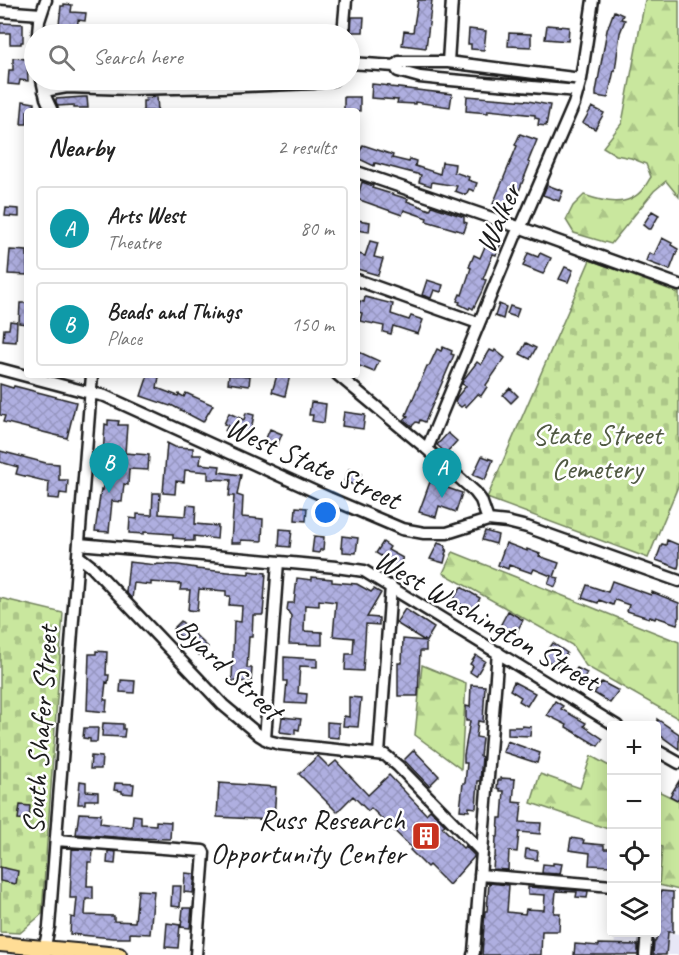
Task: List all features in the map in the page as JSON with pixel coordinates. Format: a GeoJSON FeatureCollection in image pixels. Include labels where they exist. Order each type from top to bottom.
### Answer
{"type":"FeatureCollection","features":[{"type":"Feature","properties":{"kind":"main road"},"geometry":{"type":"LineString","coordinates":[[0,944],[44,952],[119,955]]}},
{"type":"Feature","properties":{"kind":"street"},"geometry":{"type":"LineString","coordinates":[[39,24],[46,0]]}},
{"type":"Feature","properties":{"kind":"street"},"geometry":{"type":"LineString","coordinates":[[344,24],[346,0]]}},
{"type":"Feature","properties":{"kind":"street"},"geometry":{"type":"LineString","coordinates":[[448,62],[452,0]]}},
{"type":"Feature","properties":{"kind":"street","name":"Walker"},"geometry":{"type":"LineString","coordinates":[[427,449],[478,323],[574,104],[581,79],[593,0]]}},
{"type":"Feature","properties":{"kind":"street"},"geometry":{"type":"LineString","coordinates":[[0,11],[41,14]]}},
{"type":"Feature","properties":{"kind":"street"},"geometry":{"type":"LineString","coordinates":[[360,64],[395,66],[399,62],[448,62],[581,79]]}},
{"type":"Feature","properties":{"kind":"street"},"geometry":{"type":"LineString","coordinates":[[395,66],[398,71],[420,77],[578,91]]}},
{"type":"Feature","properties":{"kind":"street"},"geometry":{"type":"LineString","coordinates":[[51,108],[44,92],[53,90]]}},
{"type":"Feature","properties":{"kind":"street"},"geometry":{"type":"LineString","coordinates":[[360,173],[679,285]]}},
{"type":"Feature","properties":{"kind":"street"},"geometry":{"type":"LineString","coordinates":[[360,281],[478,323]]}},
{"type":"Feature","properties":{"kind":"street","name":"West State Street"},"geometry":{"type":"LineString","coordinates":[[0,369],[24,375]]}},
{"type":"Feature","properties":{"kind":"street","name":"West State Street"},"geometry":{"type":"LineString","coordinates":[[34,378],[105,396],[319,494],[402,529],[418,532],[447,532],[488,520],[507,522],[679,581]]}},
{"type":"Feature","properties":{"kind":"street","name":"South Shafer Street"},"geometry":{"type":"LineString","coordinates":[[44,952],[48,937],[92,378]]}},
{"type":"Feature","properties":{"kind":"street"},"geometry":{"type":"LineString","coordinates":[[342,378],[475,492],[481,500],[488,520]]}},
{"type":"Feature","properties":{"kind":"street","name":"West Washington Street"},"geometry":{"type":"LineString","coordinates":[[78,550],[278,562],[364,571],[609,721]]}},
{"type":"Feature","properties":{"kind":"street","name":"Byard Street"},"geometry":{"type":"LineString","coordinates":[[78,550],[224,705],[265,739],[280,744],[379,754],[389,758],[482,852]]}},
{"type":"Feature","properties":{"kind":"street"},"geometry":{"type":"LineString","coordinates":[[265,739],[278,562]]}},
{"type":"Feature","properties":{"kind":"street"},"geometry":{"type":"LineString","coordinates":[[379,754],[391,586]]}},
{"type":"Feature","properties":{"kind":"street"},"geometry":{"type":"LineString","coordinates":[[474,954],[498,652]]}},
{"type":"Feature","properties":{"kind":"street"},"geometry":{"type":"LineString","coordinates":[[661,752],[679,763]]}},
{"type":"Feature","properties":{"kind":"street"},"geometry":{"type":"LineString","coordinates":[[56,840],[201,850],[204,853],[196,955]]}},
{"type":"Feature","properties":{"kind":"street"},"geometry":{"type":"LineString","coordinates":[[480,875],[607,886]]}},
{"type":"Feature","properties":{"kind":"street"},"geometry":{"type":"LineString","coordinates":[[645,955],[647,937]]}},
{"type":"Feature","properties":{"kind":"shaded area"},"geometry":{"type":"Polygon","coordinates":[[[661,932],[679,934],[679,955],[614,955],[615,937],[661,937],[661,932]]]}},
{"type":"Feature","properties":{"kind":"green space"},"geometry":{"type":"Polygon","coordinates":[[[645,0],[679,0],[679,197],[666,181],[654,191],[611,244],[574,233],[566,220],[573,206],[584,195],[600,200],[623,201],[637,195],[651,177],[646,164],[616,155],[603,147],[622,123],[645,0]]]}},
{"type":"Feature","properties":{"kind":"green space","name":"State Street Cemetery"},"geometry":{"type":"Polygon","coordinates":[[[590,260],[679,293],[679,484],[648,558],[487,498],[590,260]]]}},
{"type":"Feature","properties":{"kind":"green space"},"geometry":{"type":"Polygon","coordinates":[[[453,552],[679,642],[679,719],[586,666],[572,645],[443,573],[453,552]]]}},
{"type":"Feature","properties":{"kind":"green space"},"geometry":{"type":"Polygon","coordinates":[[[0,598],[63,613],[42,914],[20,933],[0,932],[0,598]]]}},
{"type":"Feature","properties":{"kind":"green space"},"geometry":{"type":"Polygon","coordinates":[[[422,665],[466,683],[461,769],[415,735],[422,665]]]}},
{"type":"Feature","properties":{"kind":"green space"},"geometry":{"type":"Polygon","coordinates":[[[591,756],[607,765],[607,829],[531,803],[540,774],[580,788],[591,756]]]}},
{"type":"Feature","properties":{"kind":"green space"},"geometry":{"type":"Polygon","coordinates":[[[661,792],[679,801],[679,890],[661,886],[661,792]]]}},
{"type":"Feature","properties":{"kind":"building"},"geometry":{"type":"Polygon","coordinates":[[[418,0],[432,0],[426,48],[402,45],[404,31],[413,32],[418,0]]]}},
{"type":"Feature","properties":{"kind":"building"},"geometry":{"type":"Polygon","coordinates":[[[64,4],[72,5],[71,12],[86,13],[85,21],[78,20],[78,24],[59,24],[61,6],[64,4]]]}},
{"type":"Feature","properties":{"kind":"building"},"geometry":{"type":"Polygon","coordinates":[[[614,11],[623,15],[621,19],[625,20],[620,33],[615,71],[608,98],[596,96],[596,92],[607,30],[614,11]]]}},
{"type":"Feature","properties":{"kind":"building"},"geometry":{"type":"Polygon","coordinates":[[[352,17],[364,17],[363,32],[360,32],[360,24],[352,24],[352,17]]]}},
{"type":"Feature","properties":{"kind":"building"},"geometry":{"type":"Polygon","coordinates":[[[0,23],[23,24],[23,42],[10,44],[10,33],[0,33],[0,23]]]}},
{"type":"Feature","properties":{"kind":"building"},"geometry":{"type":"Polygon","coordinates":[[[547,25],[569,27],[568,41],[545,39],[547,25]]]}},
{"type":"Feature","properties":{"kind":"building"},"geometry":{"type":"Polygon","coordinates":[[[469,29],[486,31],[484,50],[471,49],[471,44],[468,44],[469,29]]]}},
{"type":"Feature","properties":{"kind":"building"},"geometry":{"type":"Polygon","coordinates":[[[509,33],[531,34],[531,47],[508,46],[509,33]]]}},
{"type":"Feature","properties":{"kind":"building"},"geometry":{"type":"Polygon","coordinates":[[[13,58],[24,59],[24,80],[20,80],[19,85],[8,84],[9,70],[13,70],[13,58]]]}},
{"type":"Feature","properties":{"kind":"building"},"geometry":{"type":"Polygon","coordinates":[[[372,84],[452,94],[450,107],[415,102],[415,104],[397,103],[398,100],[371,98],[372,84]]]}},
{"type":"Feature","properties":{"kind":"building"},"geometry":{"type":"Polygon","coordinates":[[[467,96],[550,105],[546,126],[538,125],[539,119],[535,118],[535,115],[488,110],[488,113],[466,111],[467,96]]]}},
{"type":"Feature","properties":{"kind":"building"},"geometry":{"type":"Polygon","coordinates":[[[87,97],[88,108],[74,108],[74,105],[58,106],[56,102],[56,99],[87,97]]]}},
{"type":"Feature","properties":{"kind":"building"},"geometry":{"type":"Polygon","coordinates":[[[157,97],[158,108],[143,108],[145,98],[157,97]]]}},
{"type":"Feature","properties":{"kind":"building"},"geometry":{"type":"Polygon","coordinates":[[[344,97],[360,97],[360,108],[344,108],[344,97]]]}},
{"type":"Feature","properties":{"kind":"building"},"geometry":{"type":"Polygon","coordinates":[[[23,101],[35,103],[34,108],[24,108],[24,124],[21,124],[23,101]]]}},
{"type":"Feature","properties":{"kind":"building"},"geometry":{"type":"Polygon","coordinates":[[[592,107],[604,113],[595,129],[583,123],[592,107]]]}},
{"type":"Feature","properties":{"kind":"building"},"geometry":{"type":"Polygon","coordinates":[[[520,134],[537,140],[511,211],[493,204],[520,134]]]}},
{"type":"Feature","properties":{"kind":"building"},"geometry":{"type":"Polygon","coordinates":[[[363,145],[393,155],[392,158],[409,162],[410,159],[416,161],[415,166],[440,174],[442,162],[455,164],[454,172],[469,177],[468,180],[477,183],[474,191],[469,189],[466,195],[455,191],[457,186],[432,182],[431,186],[419,182],[421,175],[375,163],[374,166],[360,159],[363,145]]]}},
{"type":"Feature","properties":{"kind":"building"},"geometry":{"type":"Polygon","coordinates":[[[362,182],[430,210],[432,206],[464,217],[464,222],[467,223],[464,232],[426,221],[427,218],[404,210],[402,215],[360,200],[362,182]]]}},
{"type":"Feature","properties":{"kind":"building"},"geometry":{"type":"Polygon","coordinates":[[[547,185],[563,191],[559,201],[543,195],[547,185]]]}},
{"type":"Feature","properties":{"kind":"building"},"geometry":{"type":"Polygon","coordinates":[[[6,208],[19,209],[19,217],[5,216],[6,208]]]}},
{"type":"Feature","properties":{"kind":"building"},"geometry":{"type":"Polygon","coordinates":[[[652,211],[659,215],[651,229],[648,229],[643,225],[652,211]]]}},
{"type":"Feature","properties":{"kind":"building"},"geometry":{"type":"Polygon","coordinates":[[[360,220],[370,222],[369,232],[360,230],[360,220]]]}},
{"type":"Feature","properties":{"kind":"building"},"geometry":{"type":"Polygon","coordinates":[[[489,237],[501,243],[496,255],[493,254],[483,279],[486,280],[482,291],[473,309],[470,307],[469,309],[457,301],[460,294],[462,295],[474,255],[480,258],[489,237]]]}},
{"type":"Feature","properties":{"kind":"building"},"geometry":{"type":"Polygon","coordinates":[[[662,238],[678,249],[670,270],[646,261],[649,253],[654,255],[662,238]]]}},
{"type":"Feature","properties":{"kind":"building"},"geometry":{"type":"Polygon","coordinates":[[[370,241],[378,243],[374,257],[383,259],[378,275],[360,270],[360,254],[365,256],[370,241]]]}},
{"type":"Feature","properties":{"kind":"building"},"geometry":{"type":"Polygon","coordinates":[[[10,250],[24,251],[24,275],[8,274],[10,250]]]}},
{"type":"Feature","properties":{"kind":"building"},"geometry":{"type":"Polygon","coordinates":[[[528,253],[538,257],[540,253],[551,258],[543,274],[523,266],[528,253]]]}},
{"type":"Feature","properties":{"kind":"building"},"geometry":{"type":"Polygon","coordinates":[[[565,267],[573,270],[568,282],[559,279],[565,267]]]}},
{"type":"Feature","properties":{"kind":"building"},"geometry":{"type":"Polygon","coordinates":[[[427,280],[443,285],[441,292],[434,290],[431,298],[422,295],[427,280]]]}},
{"type":"Feature","properties":{"kind":"building"},"geometry":{"type":"Polygon","coordinates":[[[365,297],[393,304],[391,314],[409,320],[411,316],[423,320],[418,334],[393,326],[391,334],[383,332],[384,326],[360,321],[362,313],[360,312],[360,301],[364,302],[365,297]]]}},
{"type":"Feature","properties":{"kind":"building"},"geometry":{"type":"Polygon","coordinates":[[[20,303],[24,303],[24,324],[19,323],[20,303]]]}},
{"type":"Feature","properties":{"kind":"building"},"geometry":{"type":"Polygon","coordinates":[[[499,304],[506,307],[503,319],[495,316],[499,304]]]}},
{"type":"Feature","properties":{"kind":"building"},"geometry":{"type":"Polygon","coordinates":[[[510,306],[519,309],[516,317],[507,314],[510,306]]]}},
{"type":"Feature","properties":{"kind":"building"},"geometry":{"type":"Polygon","coordinates":[[[10,321],[17,322],[16,342],[3,341],[4,329],[9,329],[10,321]]]}},
{"type":"Feature","properties":{"kind":"building"},"geometry":{"type":"Polygon","coordinates":[[[526,343],[536,348],[530,359],[520,354],[526,343]]]}},
{"type":"Feature","properties":{"kind":"building"},"geometry":{"type":"Polygon","coordinates":[[[443,347],[452,351],[451,354],[454,355],[425,422],[420,420],[412,426],[404,420],[408,416],[406,415],[427,366],[437,349],[441,351],[443,347]]]}},
{"type":"Feature","properties":{"kind":"building"},"geometry":{"type":"Polygon","coordinates":[[[490,350],[494,352],[495,350],[505,358],[481,396],[478,394],[466,407],[464,405],[461,407],[455,402],[466,386],[462,384],[464,379],[477,362],[481,365],[490,350]]]}},
{"type":"Feature","properties":{"kind":"building"},"geometry":{"type":"Polygon","coordinates":[[[360,352],[379,361],[374,372],[360,366],[360,352]]]}},
{"type":"Feature","properties":{"kind":"building"},"geometry":{"type":"Polygon","coordinates":[[[147,378],[159,378],[157,388],[178,396],[179,394],[184,397],[186,393],[213,405],[203,422],[171,405],[141,396],[147,378]]]}},
{"type":"Feature","properties":{"kind":"building"},"geometry":{"type":"Polygon","coordinates":[[[229,378],[250,378],[249,386],[228,383],[229,378]]]}},
{"type":"Feature","properties":{"kind":"building"},"geometry":{"type":"Polygon","coordinates":[[[276,378],[289,378],[285,396],[272,392],[276,378]]]}},
{"type":"Feature","properties":{"kind":"building"},"geometry":{"type":"Polygon","coordinates":[[[0,384],[76,402],[67,438],[3,422],[5,416],[0,415],[0,384]]]}},
{"type":"Feature","properties":{"kind":"building"},"geometry":{"type":"Polygon","coordinates":[[[510,388],[518,396],[511,403],[503,395],[510,388]]]}},
{"type":"Feature","properties":{"kind":"building"},"geometry":{"type":"Polygon","coordinates":[[[311,402],[326,404],[324,423],[312,421],[313,415],[309,415],[311,402]]]}},
{"type":"Feature","properties":{"kind":"building"},"geometry":{"type":"Polygon","coordinates":[[[344,412],[365,415],[363,429],[342,426],[344,412]]]}},
{"type":"Feature","properties":{"kind":"building"},"geometry":{"type":"Polygon","coordinates":[[[229,413],[244,420],[246,413],[254,415],[249,440],[227,434],[228,432],[225,431],[228,425],[224,424],[229,413]]]}},
{"type":"Feature","properties":{"kind":"building"},"geometry":{"type":"Polygon","coordinates":[[[108,420],[119,421],[118,425],[127,425],[125,453],[149,455],[148,470],[129,469],[128,485],[124,484],[122,502],[112,501],[109,532],[95,531],[101,489],[103,490],[106,457],[103,456],[105,424],[108,425],[108,420]]]}},
{"type":"Feature","properties":{"kind":"building"},"geometry":{"type":"Polygon","coordinates":[[[270,429],[282,434],[277,446],[272,444],[271,448],[263,445],[270,429]]]}},
{"type":"Feature","properties":{"kind":"building"},"geometry":{"type":"Polygon","coordinates":[[[448,433],[457,441],[446,453],[437,445],[448,433]]]}},
{"type":"Feature","properties":{"kind":"building"},"geometry":{"type":"Polygon","coordinates":[[[167,443],[175,447],[193,448],[193,455],[201,455],[200,464],[220,466],[219,472],[241,475],[237,495],[243,497],[242,517],[263,519],[262,541],[241,540],[241,543],[231,543],[234,496],[229,496],[231,480],[208,479],[208,472],[185,470],[184,482],[176,481],[175,494],[163,493],[167,443]]]}},
{"type":"Feature","properties":{"kind":"building"},"geometry":{"type":"Polygon","coordinates":[[[0,451],[46,463],[59,464],[59,480],[68,480],[67,494],[60,493],[59,499],[48,498],[49,482],[16,474],[18,467],[0,462],[0,451]]]}},
{"type":"Feature","properties":{"kind":"building"},"geometry":{"type":"Polygon","coordinates":[[[482,456],[493,460],[485,480],[473,475],[482,456]]]}},
{"type":"Feature","properties":{"kind":"building"},"geometry":{"type":"Polygon","coordinates":[[[349,469],[361,474],[356,486],[344,481],[349,469]]]}},
{"type":"Feature","properties":{"kind":"building"},"geometry":{"type":"Polygon","coordinates":[[[430,482],[462,493],[456,512],[439,506],[436,517],[419,512],[430,482]]]}},
{"type":"Feature","properties":{"kind":"building"},"geometry":{"type":"Polygon","coordinates":[[[153,493],[160,493],[159,514],[186,516],[187,505],[196,506],[195,524],[218,526],[217,539],[194,536],[194,541],[185,541],[185,539],[173,538],[173,534],[129,533],[130,518],[137,519],[137,514],[152,515],[153,493]]]}},
{"type":"Feature","properties":{"kind":"building"},"geometry":{"type":"Polygon","coordinates":[[[296,507],[307,508],[306,521],[295,520],[296,507]]]}},
{"type":"Feature","properties":{"kind":"building"},"geometry":{"type":"Polygon","coordinates":[[[280,529],[292,530],[290,547],[279,546],[280,529]]]}},
{"type":"Feature","properties":{"kind":"building"},"geometry":{"type":"Polygon","coordinates":[[[485,531],[498,535],[496,544],[482,540],[485,531]]]}},
{"type":"Feature","properties":{"kind":"building"},"geometry":{"type":"Polygon","coordinates":[[[314,536],[324,537],[323,550],[319,553],[312,552],[314,536]]]}},
{"type":"Feature","properties":{"kind":"building"},"geometry":{"type":"Polygon","coordinates":[[[342,536],[358,538],[356,553],[343,552],[342,536]]]}},
{"type":"Feature","properties":{"kind":"building"},"geometry":{"type":"Polygon","coordinates":[[[667,540],[679,545],[678,568],[656,560],[662,544],[666,545],[667,540]]]}},
{"type":"Feature","properties":{"kind":"building"},"geometry":{"type":"Polygon","coordinates":[[[383,542],[390,547],[388,550],[403,558],[396,570],[384,563],[386,559],[376,553],[383,542]]]}},
{"type":"Feature","properties":{"kind":"building"},"geometry":{"type":"Polygon","coordinates":[[[438,543],[446,546],[444,563],[430,559],[438,543]]]}},
{"type":"Feature","properties":{"kind":"building"},"geometry":{"type":"Polygon","coordinates":[[[506,543],[527,551],[527,549],[559,563],[554,577],[559,578],[555,587],[548,584],[551,576],[534,569],[532,573],[509,565],[508,569],[498,565],[506,543]]]}},
{"type":"Feature","properties":{"kind":"building"},"geometry":{"type":"Polygon","coordinates":[[[129,562],[178,565],[249,574],[249,571],[266,573],[263,615],[253,615],[252,637],[249,637],[247,668],[252,668],[251,682],[232,681],[234,621],[241,622],[242,606],[229,605],[230,596],[226,596],[226,591],[199,589],[197,611],[188,610],[190,590],[180,590],[181,584],[151,582],[151,585],[134,583],[132,599],[126,592],[129,562]]]}},
{"type":"Feature","properties":{"kind":"building"},"geometry":{"type":"Polygon","coordinates":[[[312,577],[332,579],[332,582],[357,584],[371,592],[374,589],[381,593],[367,617],[379,618],[379,625],[366,624],[363,671],[345,670],[346,654],[353,654],[354,638],[333,636],[336,602],[319,600],[319,606],[305,605],[304,631],[322,632],[322,645],[289,644],[291,616],[287,610],[288,603],[294,603],[297,578],[312,580],[312,577]]]}},
{"type":"Feature","properties":{"kind":"building"},"geometry":{"type":"Polygon","coordinates":[[[612,581],[651,595],[652,592],[679,603],[677,624],[627,611],[629,605],[615,600],[613,605],[582,598],[587,585],[608,592],[612,581]]]}},
{"type":"Feature","properties":{"kind":"building"},"geometry":{"type":"Polygon","coordinates":[[[461,587],[480,598],[473,611],[453,600],[461,587]]]}},
{"type":"Feature","properties":{"kind":"building"},"geometry":{"type":"Polygon","coordinates":[[[405,609],[434,628],[426,641],[426,651],[420,651],[418,696],[398,696],[398,663],[402,663],[403,639],[425,641],[396,623],[405,609]]]}},
{"type":"Feature","properties":{"kind":"building"},"geometry":{"type":"Polygon","coordinates":[[[508,611],[523,620],[515,635],[500,626],[508,611]]]}},
{"type":"Feature","properties":{"kind":"building"},"geometry":{"type":"Polygon","coordinates":[[[181,621],[208,647],[199,655],[173,629],[181,621]]]}},
{"type":"Feature","properties":{"kind":"building"},"geometry":{"type":"Polygon","coordinates":[[[553,643],[567,653],[557,667],[543,657],[553,643]]]}},
{"type":"Feature","properties":{"kind":"building"},"geometry":{"type":"Polygon","coordinates":[[[96,651],[107,652],[106,675],[109,675],[104,700],[107,700],[106,712],[87,710],[89,654],[96,654],[96,651]]]}},
{"type":"Feature","properties":{"kind":"building"},"geometry":{"type":"Polygon","coordinates":[[[476,655],[485,661],[476,676],[470,672],[473,666],[470,664],[476,655]]]}},
{"type":"Feature","properties":{"kind":"building"},"geometry":{"type":"Polygon","coordinates":[[[284,657],[317,659],[317,667],[300,666],[298,693],[307,694],[306,704],[285,703],[287,681],[284,681],[284,657]]]}},
{"type":"Feature","properties":{"kind":"building"},"geometry":{"type":"Polygon","coordinates":[[[577,668],[587,673],[580,685],[570,679],[577,668]]]}},
{"type":"Feature","properties":{"kind":"building"},"geometry":{"type":"Polygon","coordinates":[[[121,680],[135,681],[134,693],[120,692],[121,680]]]}},
{"type":"Feature","properties":{"kind":"building"},"geometry":{"type":"Polygon","coordinates":[[[514,682],[535,693],[527,706],[519,701],[521,697],[510,690],[514,682]]]}},
{"type":"Feature","properties":{"kind":"building"},"geometry":{"type":"Polygon","coordinates":[[[602,682],[619,691],[610,703],[594,693],[602,682]]]}},
{"type":"Feature","properties":{"kind":"building"},"geometry":{"type":"Polygon","coordinates":[[[471,685],[485,686],[483,722],[478,721],[476,737],[482,738],[480,781],[478,781],[476,808],[469,807],[469,811],[460,810],[467,763],[464,763],[464,755],[470,721],[466,721],[466,706],[470,707],[471,685]]]}},
{"type":"Feature","properties":{"kind":"building"},"geometry":{"type":"Polygon","coordinates":[[[349,697],[361,698],[358,727],[343,726],[344,716],[349,717],[349,697]]]}},
{"type":"Feature","properties":{"kind":"building"},"geometry":{"type":"Polygon","coordinates":[[[555,701],[563,706],[561,709],[586,723],[584,726],[603,739],[598,746],[566,727],[567,725],[547,715],[555,701]]]}},
{"type":"Feature","properties":{"kind":"building"},"geometry":{"type":"Polygon","coordinates":[[[282,717],[301,719],[299,730],[295,729],[295,734],[280,732],[282,717]]]}},
{"type":"Feature","properties":{"kind":"building"},"geometry":{"type":"Polygon","coordinates":[[[327,722],[339,723],[339,738],[327,737],[327,722]]]}},
{"type":"Feature","properties":{"kind":"building"},"geometry":{"type":"Polygon","coordinates":[[[661,722],[679,734],[679,749],[661,736],[661,722]]]}},
{"type":"Feature","properties":{"kind":"building"},"geometry":{"type":"Polygon","coordinates":[[[103,723],[123,724],[124,737],[102,736],[103,723]]]}},
{"type":"Feature","properties":{"kind":"building"},"geometry":{"type":"Polygon","coordinates":[[[508,727],[531,727],[530,736],[508,735],[508,727]]]}},
{"type":"Feature","properties":{"kind":"building"},"geometry":{"type":"Polygon","coordinates":[[[84,728],[98,728],[97,742],[90,742],[90,739],[83,738],[84,728]]]}},
{"type":"Feature","properties":{"kind":"building"},"geometry":{"type":"Polygon","coordinates":[[[507,741],[540,753],[537,763],[503,752],[507,741]]]}},
{"type":"Feature","properties":{"kind":"building"},"geometry":{"type":"Polygon","coordinates":[[[414,750],[439,776],[429,786],[404,760],[414,750]]]}},
{"type":"Feature","properties":{"kind":"building"},"geometry":{"type":"Polygon","coordinates":[[[91,756],[102,757],[101,769],[90,769],[91,756]]]}},
{"type":"Feature","properties":{"kind":"building","name":"Russ Research Opportunity Center"},"geometry":{"type":"Polygon","coordinates":[[[318,756],[329,767],[336,761],[368,795],[389,775],[426,814],[430,810],[445,825],[442,827],[463,848],[465,846],[474,857],[449,885],[429,865],[427,867],[410,850],[412,848],[371,808],[368,811],[353,796],[337,812],[299,774],[318,756]]]}},
{"type":"Feature","properties":{"kind":"building"},"geometry":{"type":"Polygon","coordinates":[[[501,778],[515,779],[513,802],[522,803],[520,822],[541,823],[540,834],[519,832],[517,852],[509,851],[508,870],[493,869],[499,818],[502,818],[504,791],[497,788],[498,780],[501,778]]]}},
{"type":"Feature","properties":{"kind":"building"},"geometry":{"type":"Polygon","coordinates":[[[80,781],[86,782],[86,791],[98,792],[98,800],[85,800],[85,804],[78,804],[80,781]]]}},
{"type":"Feature","properties":{"kind":"building"},"geometry":{"type":"Polygon","coordinates":[[[679,781],[679,801],[670,796],[679,781]]]}},
{"type":"Feature","properties":{"kind":"building"},"geometry":{"type":"Polygon","coordinates":[[[115,783],[134,784],[133,794],[114,790],[115,783]]]}},
{"type":"Feature","properties":{"kind":"building"},"geometry":{"type":"Polygon","coordinates":[[[219,783],[276,787],[274,820],[217,817],[219,783]]]}},
{"type":"Feature","properties":{"kind":"building"},"geometry":{"type":"Polygon","coordinates":[[[20,805],[30,806],[29,820],[18,819],[20,805]]]}},
{"type":"Feature","properties":{"kind":"building"},"geometry":{"type":"Polygon","coordinates":[[[79,813],[101,814],[100,823],[132,827],[133,815],[141,816],[141,824],[156,825],[156,821],[171,822],[170,839],[76,834],[79,813]]]}},
{"type":"Feature","properties":{"kind":"building"},"geometry":{"type":"Polygon","coordinates":[[[571,838],[584,840],[583,843],[604,845],[604,849],[607,849],[607,866],[589,865],[590,853],[569,850],[571,838]]]}},
{"type":"Feature","properties":{"kind":"building"},"geometry":{"type":"Polygon","coordinates":[[[72,849],[93,850],[92,862],[88,862],[87,886],[93,886],[93,899],[86,899],[85,915],[114,916],[114,921],[135,922],[138,890],[154,891],[150,934],[130,933],[130,938],[113,938],[70,934],[71,917],[75,918],[77,898],[70,898],[72,849]]]}},
{"type":"Feature","properties":{"kind":"building"},"geometry":{"type":"Polygon","coordinates":[[[526,849],[538,851],[537,860],[525,858],[526,849]]]}},
{"type":"Feature","properties":{"kind":"building"},"geometry":{"type":"Polygon","coordinates":[[[108,851],[116,852],[115,864],[107,863],[108,851]]]}},
{"type":"Feature","properties":{"kind":"building"},"geometry":{"type":"Polygon","coordinates":[[[553,863],[562,864],[560,874],[542,873],[543,864],[553,865],[553,863]]]}},
{"type":"Feature","properties":{"kind":"building"},"geometry":{"type":"Polygon","coordinates":[[[0,867],[18,871],[16,884],[0,881],[0,867]]]}},
{"type":"Feature","properties":{"kind":"building"},"geometry":{"type":"Polygon","coordinates":[[[185,873],[195,874],[193,893],[184,892],[185,873]]]}},
{"type":"Feature","properties":{"kind":"building"},"geometry":{"type":"Polygon","coordinates":[[[489,883],[509,885],[507,912],[525,914],[526,909],[544,910],[545,895],[528,894],[528,887],[588,891],[587,898],[576,897],[577,892],[556,891],[554,913],[560,913],[559,931],[542,931],[541,955],[482,955],[489,883]]]}},
{"type":"Feature","properties":{"kind":"building"},"geometry":{"type":"Polygon","coordinates":[[[172,886],[181,886],[180,907],[171,906],[172,886]]]}},
{"type":"Feature","properties":{"kind":"building"},"geometry":{"type":"Polygon","coordinates":[[[661,891],[673,892],[673,932],[668,932],[666,955],[653,955],[657,937],[661,937],[661,891]]]}},
{"type":"Feature","properties":{"kind":"building"},"geometry":{"type":"Polygon","coordinates":[[[183,908],[192,908],[190,928],[181,927],[183,908]]]}},
{"type":"Feature","properties":{"kind":"building"},"geometry":{"type":"Polygon","coordinates":[[[167,923],[180,925],[178,948],[165,947],[167,923]]]}},
{"type":"Feature","properties":{"kind":"building"},"geometry":{"type":"Polygon","coordinates":[[[575,944],[638,945],[638,955],[574,955],[575,944]]]}},
{"type":"Feature","properties":{"kind":"place","name":"Beads and Things"},"geometry":{"type":"Point","coordinates":[109,493]}},
{"type":"Feature","properties":{"kind":"place","name":"Arts West"},"geometry":{"type":"Point","coordinates":[442,498]}},
{"type":"Feature","properties":{"kind":"place","name":"Russ Research Opportunity Center"},"geometry":{"type":"Point","coordinates":[426,836]}}]}
